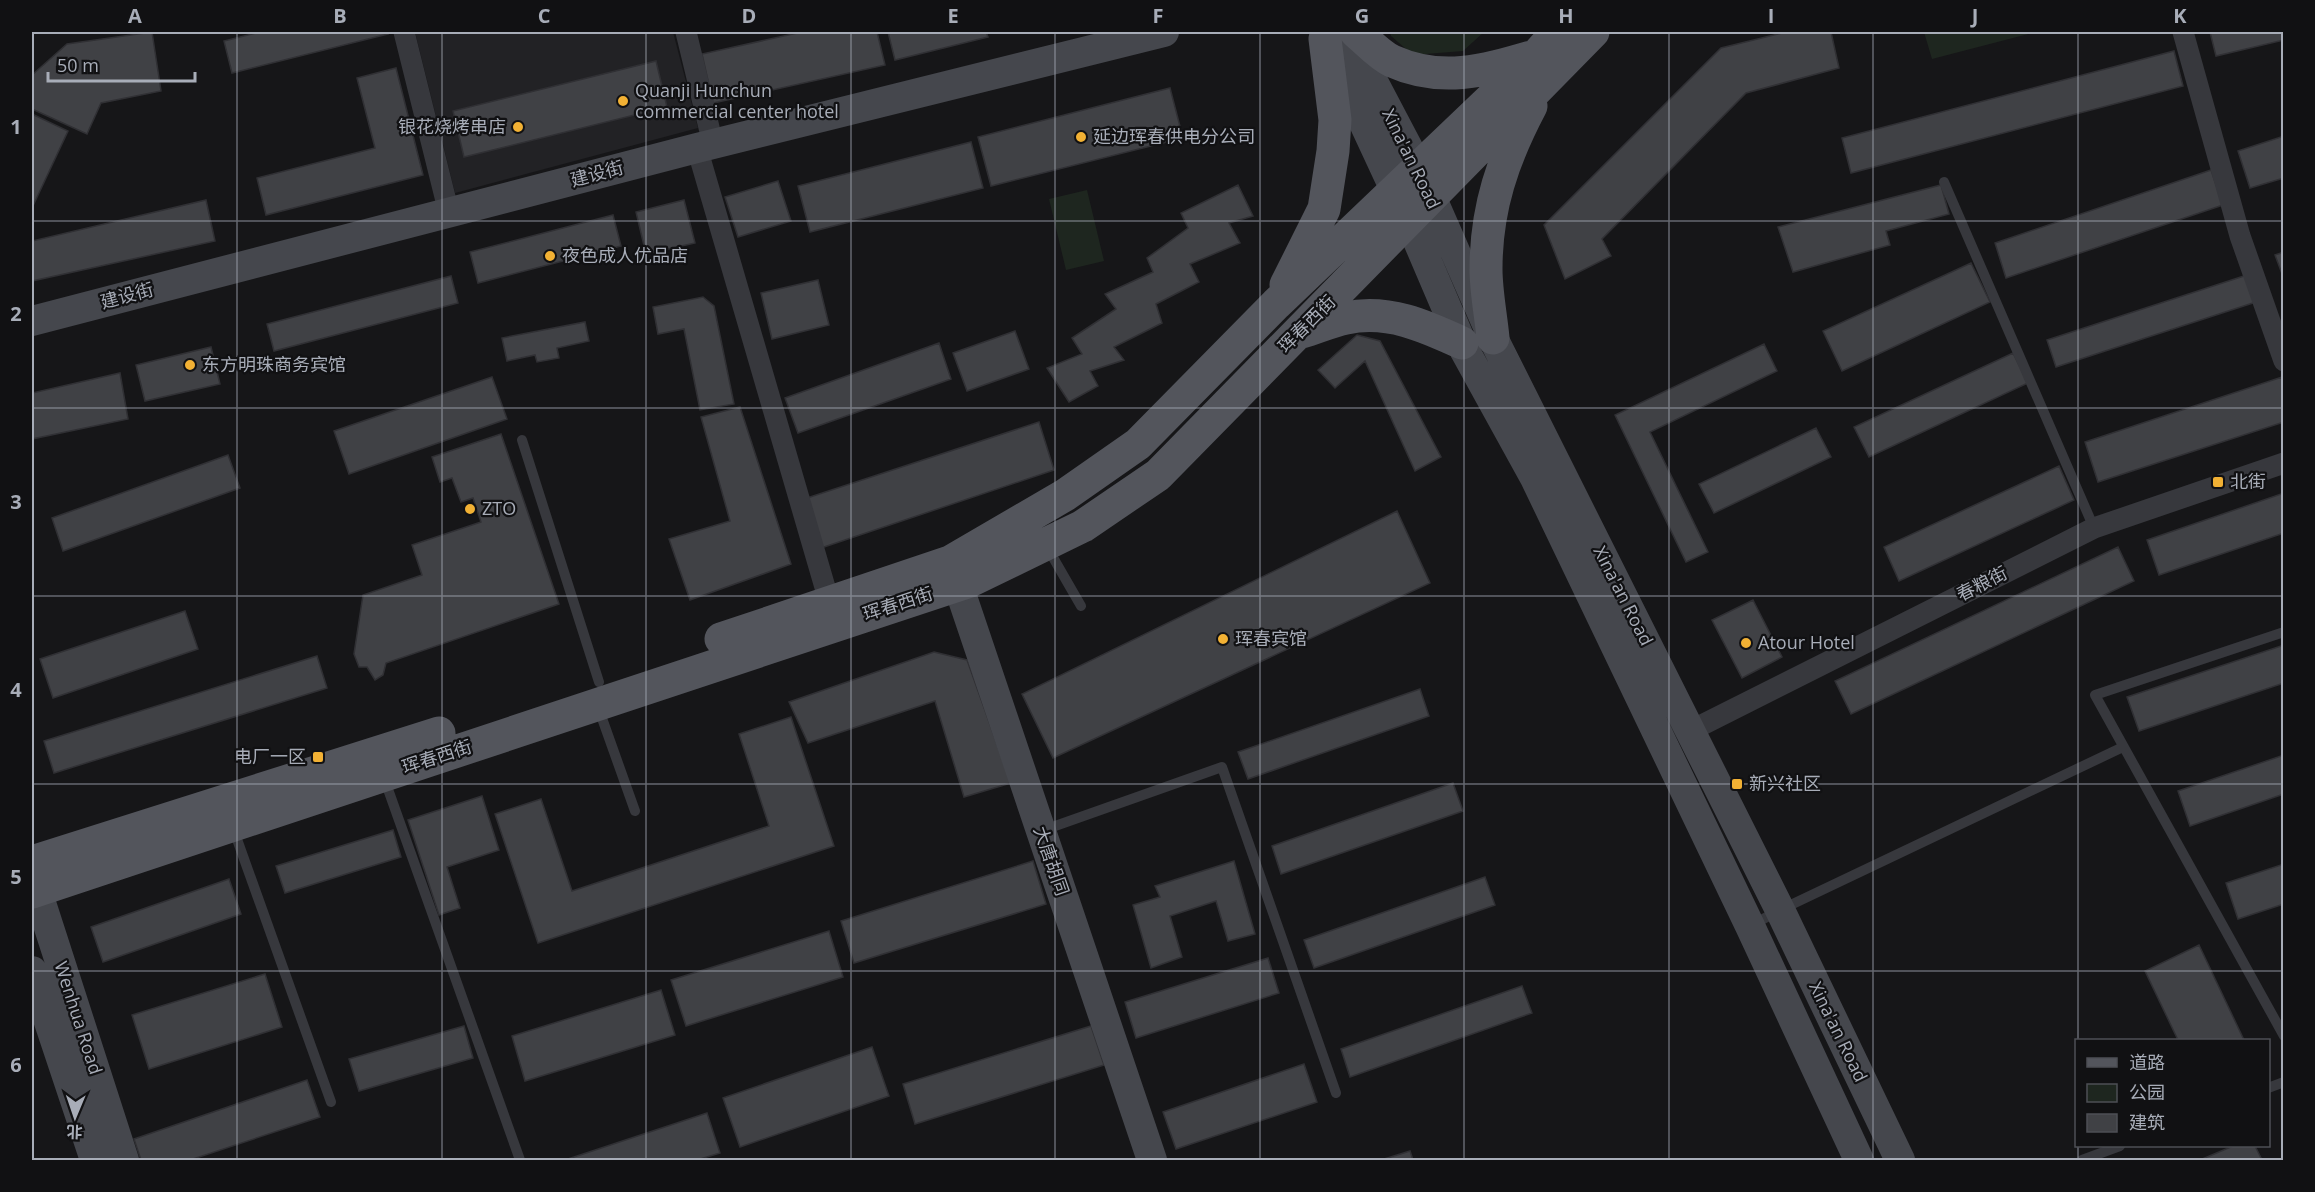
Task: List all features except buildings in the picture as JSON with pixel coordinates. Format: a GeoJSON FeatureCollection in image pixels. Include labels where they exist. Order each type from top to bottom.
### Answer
{"type":"FeatureCollection","features":[{"type":"Feature","properties":{"kind":"main road","name":"建设街"},"geometry":{"type":"LineString","coordinates":[[32,321],[705,146],[1164,32]]}},
{"type":"Feature","properties":{"kind":"main road"},"geometry":{"type":"LineString","coordinates":[[1297,334],[1347,318],[1391,316],[1477,341],[1486,270],[1488,232],[1497,183],[1542,66],[1452,74],[1423,70],[1391,60],[1356,32]]}},
{"type":"Feature","properties":{"kind":"main road","name":"珲春西街"},"geometry":{"type":"LineString","coordinates":[[1542,66],[1557,32]]}},
{"type":"Feature","properties":{"kind":"main road","name":"珲春西街"},"geometry":{"type":"LineString","coordinates":[[33,880],[1046,544],[1083,526],[1158,475],[1409,220],[1425,183],[1542,66],[1593,32]]}},
{"type":"Feature","properties":{"kind":"main road"},"geometry":{"type":"LineString","coordinates":[[1276,304],[1323,208],[1333,151],[1335,120],[1331,34]]}},
{"type":"Feature","properties":{"kind":"main road","name":"Xina'an Road"},"geometry":{"type":"LineString","coordinates":[[1331,34],[1425,183],[1477,341]]}},
{"type":"Feature","properties":{"kind":"main road","name":"Xina'an Road"},"geometry":{"type":"LineString","coordinates":[[1331,34],[1409,220],[1690,731],[1780,910],[1900,1161]]}},
{"type":"Feature","properties":{"kind":"main road","name":"珲春西街"},"geometry":{"type":"LineString","coordinates":[[33,880],[232,825],[382,775],[598,693],[829,601],[954,574],[1138,444],[1276,304],[1395,190],[1425,183]]}},
{"type":"Feature","properties":{"kind":"main road","name":"Xina'an Road"},"geometry":{"type":"LineString","coordinates":[[1546,472],[1750,926],[1859,1161]]}},
{"type":"Feature","properties":{"kind":"main road","name":"大唐胡同"},"geometry":{"type":"LineString","coordinates":[[954,574],[1152,1161]]}},
{"type":"Feature","properties":{"kind":"main road","name":"Wenhua Road"},"geometry":{"type":"LineString","coordinates":[[33,880],[124,1161]]}},
{"type":"Feature","properties":{"kind":"main road","name":"Wenhua Road"},"geometry":{"type":"LineString","coordinates":[[32,971],[95,1161]]}},
{"type":"Feature","properties":{"kind":"street"},"geometry":{"type":"LineString","coordinates":[[404,32],[449,213]]}},
{"type":"Feature","properties":{"kind":"street"},"geometry":{"type":"LineString","coordinates":[[686,32],[705,146],[829,601]]}},
{"type":"Feature","properties":{"kind":"street"},"geometry":{"type":"LineString","coordinates":[[2183,32],[2240,236],[2283,361]]}},
{"type":"Feature","properties":{"kind":"street","name":"春粮街"},"geometry":{"type":"LineString","coordinates":[[1690,731],[2094,528],[2283,464]]}},
{"type":"Feature","properties":{"kind":"lane"},"geometry":{"type":"LineString","coordinates":[[1944,182],[2094,528]]}},
{"type":"Feature","properties":{"kind":"lane"},"geometry":{"type":"LineString","coordinates":[[522,440],[635,811]]}},
{"type":"Feature","properties":{"kind":"lane"},"geometry":{"type":"LineString","coordinates":[[1046,544],[1081,606]]}},
{"type":"Feature","properties":{"kind":"lane"},"geometry":{"type":"LineString","coordinates":[[2283,632],[2095,695],[2283,1036]]}},
{"type":"Feature","properties":{"kind":"lane"},"geometry":{"type":"LineString","coordinates":[[1750,926],[2123,747]]}},
{"type":"Feature","properties":{"kind":"lane"},"geometry":{"type":"LineString","coordinates":[[1041,831],[1222,767],[1336,1093]]}},
{"type":"Feature","properties":{"kind":"lane"},"geometry":{"type":"LineString","coordinates":[[382,775],[520,1161]]}},
{"type":"Feature","properties":{"kind":"lane"},"geometry":{"type":"LineString","coordinates":[[232,825],[331,1102]]}},
{"type":"Feature","properties":{"kind":"lane"},"geometry":{"type":"LineString","coordinates":[[2082,1161],[2117,1147]]}},
{"type":"Feature","properties":{"kind":"shaded area"},"geometry":{"type":"Polygon","coordinates":[[[415,32],[673,32],[698,128],[455,193],[415,32]]]}},
{"type":"Feature","properties":{"kind":"green space"},"geometry":{"type":"Polygon","coordinates":[[[1390,32],[1484,32],[1463,51],[1413,55],[1391,36],[1390,32]]]}},
{"type":"Feature","properties":{"kind":"green space"},"geometry":{"type":"Polygon","coordinates":[[[1924,32],[2036,32],[1932,59],[1924,32]]]}},
{"type":"Feature","properties":{"kind":"green space"},"geometry":{"type":"Polygon","coordinates":[[[1087,190],[1104,261],[1066,270],[1049,199],[1087,190]]]}},
{"type":"Feature","properties":{"kind":"place","name":"Quanji Hunchun commercial center hotel"},"geometry":{"type":"Point","coordinates":[623,101]}},
{"type":"Feature","properties":{"kind":"place","name":"银花烧烤串店"},"geometry":{"type":"Point","coordinates":[518,127]}},
{"type":"Feature","properties":{"kind":"place","name":"延边珲春供电分公司"},"geometry":{"type":"Point","coordinates":[1081,137]}},
{"type":"Feature","properties":{"kind":"place","name":"夜色成人优品店"},"geometry":{"type":"Point","coordinates":[550,256]}},
{"type":"Feature","properties":{"kind":"place","name":"东方明珠商务宾馆"},"geometry":{"type":"Point","coordinates":[190,365]}},
{"type":"Feature","properties":{"kind":"place","name":"北街"},"geometry":{"type":"Point","coordinates":[2218,482]}},
{"type":"Feature","properties":{"kind":"place","name":"ZTO"},"geometry":{"type":"Point","coordinates":[470,509]}},
{"type":"Feature","properties":{"kind":"place","name":"珲春宾馆"},"geometry":{"type":"Point","coordinates":[1223,639]}},
{"type":"Feature","properties":{"kind":"place","name":"Atour Hotel"},"geometry":{"type":"Point","coordinates":[1746,643]}},
{"type":"Feature","properties":{"kind":"place","name":"电厂一区"},"geometry":{"type":"Point","coordinates":[318,757]}},
{"type":"Feature","properties":{"kind":"place","name":"新兴社区"},"geometry":{"type":"Point","coordinates":[1737,784]}}]}
